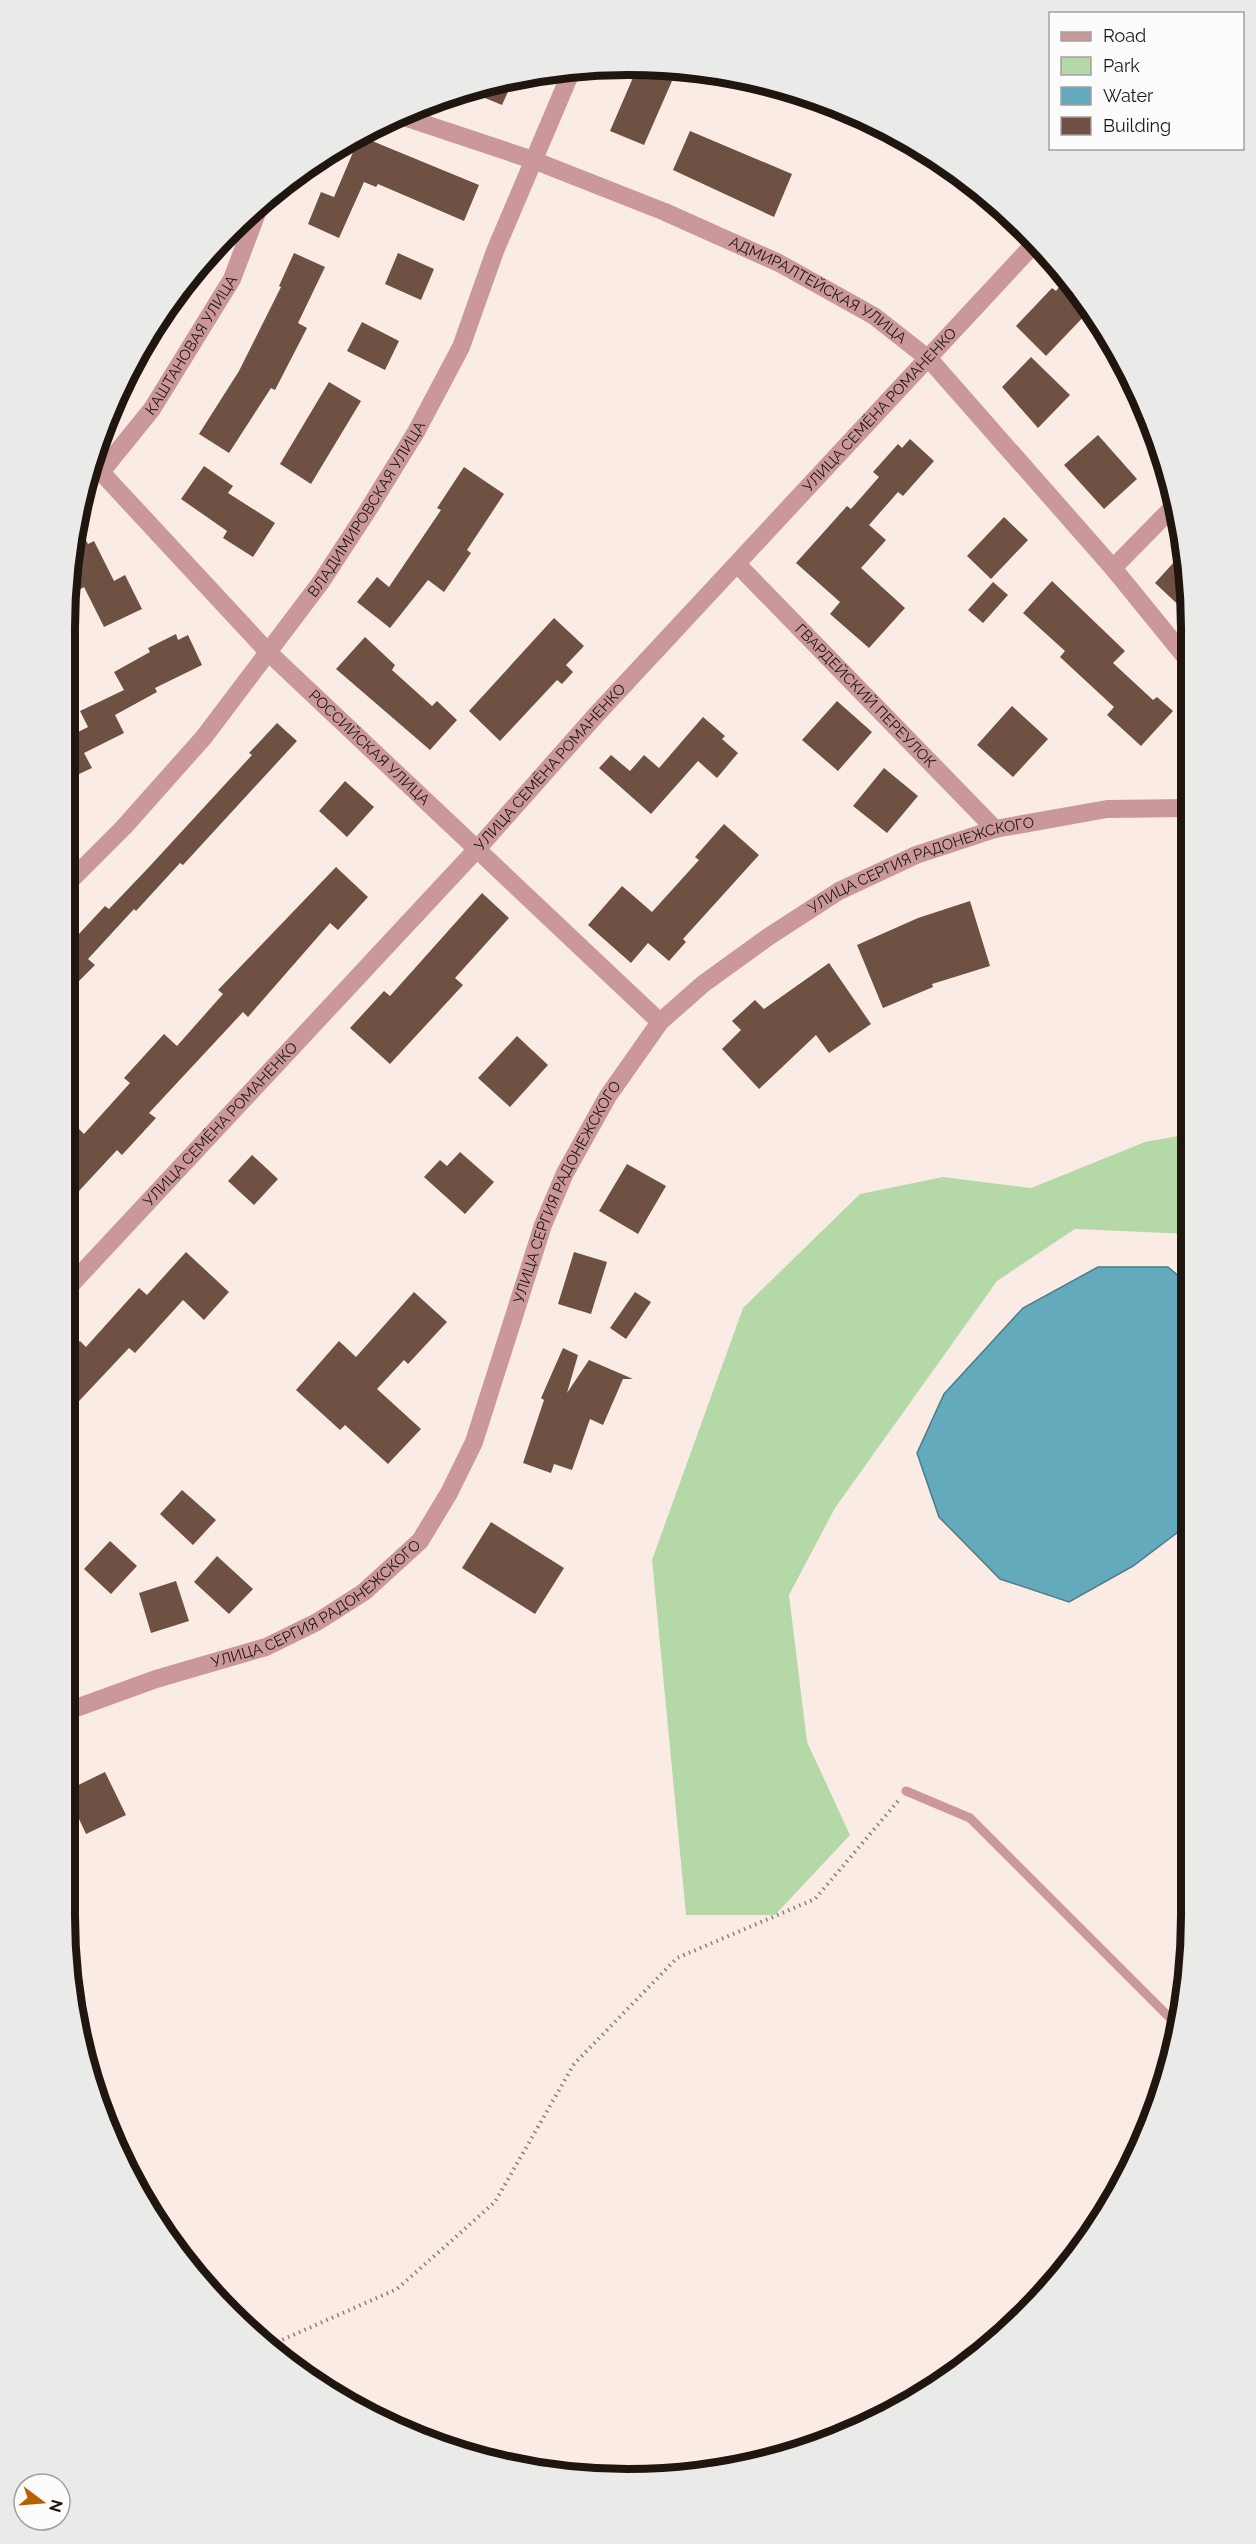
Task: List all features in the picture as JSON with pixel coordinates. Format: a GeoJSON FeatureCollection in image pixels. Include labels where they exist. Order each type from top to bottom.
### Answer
{"type":"FeatureCollection","features":[{"type":"Feature","properties":{"kind":"street","name":"ВЛАДИМИРОВСКАЯ УЛИЦА"},"geometry":{"type":"LineString","coordinates":[[75,875],[124,827],[204,737],[321,582],[416,432],[461,346],[495,252],[568,79]]}},
{"type":"Feature","properties":{"kind":"street","name":"АДМИРАЛТЕЙСКАЯ УЛИЦА"},"geometry":{"type":"LineString","coordinates":[[411,119],[533,160],[664,212],[779,263],[874,316],[930,360],[1113,568],[1181,652]]}},
{"type":"Feature","properties":{"kind":"street","name":"КАШТАНОВАЯ УЛИЦА"},"geometry":{"type":"LineString","coordinates":[[101,461],[152,409],[232,279],[254,221]]}},
{"type":"Feature","properties":{"kind":"street","name":"УЛИЦА СЕМЁНА РОМАНЕНКО"},"geometry":{"type":"LineString","coordinates":[[75,1279],[478,848],[596,716],[930,360],[1030,248]]}},
{"type":"Feature","properties":{"kind":"street","name":"РОССИЙСКАЯ УЛИЦА"},"geometry":{"type":"LineString","coordinates":[[99,467],[268,652],[660,1022]]}},
{"type":"Feature","properties":{"kind":"street"},"geometry":{"type":"LineString","coordinates":[[1113,568],[1168,512]]}},
{"type":"Feature","properties":{"kind":"street","name":"ГВАРДЕЙСКИЙ ПЕРЕУЛОК"},"geometry":{"type":"LineString","coordinates":[[737,564],[995,829]]}},
{"type":"Feature","properties":{"kind":"street","name":"УЛИЦА СЕРГИЯ РАДОНЕЖСКОГО"},"geometry":{"type":"LineString","coordinates":[[75,1708],[156,1679],[266,1647],[317,1622],[364,1592],[420,1541],[449,1493],[474,1442],[543,1225],[565,1173],[608,1096],[660,1022],[703,984],[768,937],[839,891],[916,855],[995,829],[1107,809],[1181,808]]}},
{"type":"Feature","properties":{"kind":"lane"},"geometry":{"type":"LineString","coordinates":[[906,1791],[970,1818],[1171,2019]]}},
{"type":"Feature","properties":{"kind":"path"},"geometry":{"type":"LineString","coordinates":[[276,2343],[397,2289],[495,2202],[574,2064],[677,1958],[815,1899],[906,1791]]}},
{"type":"Feature","properties":{"kind":"green space"},"geometry":{"type":"Polygon","coordinates":[[[1181,1135],[1181,1234],[1075,1229],[997,1281],[835,1508],[789,1595],[807,1742],[850,1835],[775,1915],[686,1915],[652,1560],[743,1308],[860,1194],[943,1177],[1031,1188],[1145,1142],[1181,1135]]]}},
{"type":"Feature","properties":{"kind":"water"},"geometry":{"type":"Polygon","coordinates":[[[1098,1267],[1168,1267],[1181,1278],[1181,1530],[1133,1566],[1069,1602],[1000,1579],[939,1517],[917,1453],[944,1394],[1023,1308],[1098,1267]]]}},
{"type":"Feature","properties":{"kind":"building"},"geometry":{"type":"Polygon","coordinates":[[[634,75],[660,76],[672,81],[644,145],[610,131],[634,75]]]}},
{"type":"Feature","properties":{"kind":"building"},"geometry":{"type":"Polygon","coordinates":[[[509,88],[502,105],[479,96],[509,88]]]}},
{"type":"Feature","properties":{"kind":"building"},"geometry":{"type":"Polygon","coordinates":[[[690,131],[792,174],[774,217],[673,170],[690,131]]]}},
{"type":"Feature","properties":{"kind":"building"},"geometry":{"type":"Polygon","coordinates":[[[369,140],[479,185],[464,221],[378,184],[376,187],[364,182],[339,238],[308,224],[321,192],[334,197],[355,147],[369,140]]]}},
{"type":"Feature","properties":{"kind":"building"},"geometry":{"type":"Polygon","coordinates":[[[294,253],[325,267],[298,323],[307,328],[275,390],[271,388],[229,453],[199,434],[239,371],[281,287],[279,286],[294,253]]]}},
{"type":"Feature","properties":{"kind":"building"},"geometry":{"type":"Polygon","coordinates":[[[398,253],[434,269],[421,300],[385,284],[398,253]]]}},
{"type":"Feature","properties":{"kind":"building"},"geometry":{"type":"Polygon","coordinates":[[[1061,284],[1084,316],[1046,356],[1016,326],[1052,288],[1056,291],[1061,284]]]}},
{"type":"Feature","properties":{"kind":"building"},"geometry":{"type":"Polygon","coordinates":[[[362,322],[399,341],[385,370],[347,351],[362,322]]]}},
{"type":"Feature","properties":{"kind":"building"},"geometry":{"type":"Polygon","coordinates":[[[1031,357],[1070,395],[1038,428],[1002,387],[1031,357]]]}},
{"type":"Feature","properties":{"kind":"building"},"geometry":{"type":"Polygon","coordinates":[[[329,382],[361,401],[311,484],[280,464],[329,382]]]}},
{"type":"Feature","properties":{"kind":"building"},"geometry":{"type":"Polygon","coordinates":[[[1098,435],[1137,479],[1104,509],[1064,465],[1098,435]]]}},
{"type":"Feature","properties":{"kind":"building"},"geometry":{"type":"Polygon","coordinates":[[[910,439],[934,461],[903,496],[898,492],[869,525],[886,540],[861,568],[905,608],[869,648],[830,614],[840,602],[796,563],[847,506],[851,509],[879,477],[873,472],[898,444],[902,448],[910,439]]]}},
{"type":"Feature","properties":{"kind":"building"},"geometry":{"type":"Polygon","coordinates":[[[204,466],[233,486],[228,493],[275,523],[253,557],[223,538],[227,531],[181,499],[204,466]]]}},
{"type":"Feature","properties":{"kind":"building"},"geometry":{"type":"Polygon","coordinates":[[[464,467],[504,494],[467,550],[471,553],[444,592],[428,580],[390,628],[357,602],[377,577],[389,587],[441,510],[437,508],[464,467]]]}},
{"type":"Feature","properties":{"kind":"building"},"geometry":{"type":"Polygon","coordinates":[[[1004,517],[1028,540],[991,579],[967,556],[1004,517]]]}},
{"type":"Feature","properties":{"kind":"building"},"geometry":{"type":"Polygon","coordinates":[[[83,536],[88,544],[94,541],[114,581],[125,575],[142,609],[104,627],[84,587],[76,591],[83,536]]]}},
{"type":"Feature","properties":{"kind":"building"},"geometry":{"type":"Polygon","coordinates":[[[1176,559],[1180,607],[1155,583],[1176,559]]]}},
{"type":"Feature","properties":{"kind":"building"},"geometry":{"type":"Polygon","coordinates":[[[1052,581],[1125,651],[1113,663],[1153,700],[1157,697],[1173,711],[1141,746],[1107,715],[1114,707],[1060,657],[1065,651],[1023,613],[1052,581]]]}},
{"type":"Feature","properties":{"kind":"building"},"geometry":{"type":"Polygon","coordinates":[[[993,582],[1008,595],[983,623],[968,610],[993,582]]]}},
{"type":"Feature","properties":{"kind":"building"},"geometry":{"type":"Polygon","coordinates":[[[554,618],[584,646],[566,665],[573,672],[562,684],[557,680],[500,741],[469,711],[554,618]]]}},
{"type":"Feature","properties":{"kind":"building"},"geometry":{"type":"Polygon","coordinates":[[[176,634],[178,640],[188,635],[202,665],[155,688],[157,692],[115,715],[124,733],[84,753],[92,768],[75,776],[75,734],[88,727],[80,711],[124,690],[114,672],[150,652],[148,648],[176,634]]]}},
{"type":"Feature","properties":{"kind":"building"},"geometry":{"type":"Polygon","coordinates":[[[365,637],[395,665],[392,670],[432,706],[437,701],[457,720],[430,750],[336,669],[365,637]]]}},
{"type":"Feature","properties":{"kind":"building"},"geometry":{"type":"Polygon","coordinates":[[[837,701],[872,732],[838,771],[802,740],[837,701]]]}},
{"type":"Feature","properties":{"kind":"building"},"geometry":{"type":"Polygon","coordinates":[[[1012,706],[1048,739],[1013,777],[977,745],[1012,706]]]}},
{"type":"Feature","properties":{"kind":"building"},"geometry":{"type":"Polygon","coordinates":[[[703,717],[725,736],[722,739],[738,753],[717,778],[698,761],[651,814],[599,768],[611,755],[630,771],[644,755],[659,768],[703,717]]]}},
{"type":"Feature","properties":{"kind":"building"},"geometry":{"type":"Polygon","coordinates":[[[277,723],[297,741],[183,865],[180,863],[88,959],[95,965],[75,985],[75,938],[105,906],[109,909],[150,866],[252,755],[249,753],[277,723]]]}},
{"type":"Feature","properties":{"kind":"building"},"geometry":{"type":"Polygon","coordinates":[[[884,768],[918,796],[887,833],[853,806],[884,768]]]}},
{"type":"Feature","properties":{"kind":"building"},"geometry":{"type":"Polygon","coordinates":[[[345,781],[374,807],[347,837],[319,811],[345,781]]]}},
{"type":"Feature","properties":{"kind":"building"},"geometry":{"type":"Polygon","coordinates":[[[724,824],[759,855],[683,939],[686,942],[669,961],[648,943],[631,963],[588,925],[622,886],[652,912],[699,860],[695,857],[724,824]]]}},
{"type":"Feature","properties":{"kind":"building"},"geometry":{"type":"Polygon","coordinates":[[[336,867],[368,897],[338,930],[330,923],[248,1017],[243,1012],[149,1113],[156,1118],[122,1155],[117,1150],[79,1191],[75,1187],[75,1131],[78,1128],[84,1134],[130,1083],[124,1078],[164,1034],[177,1046],[223,994],[218,990],[336,867]]]}},
{"type":"Feature","properties":{"kind":"building"},"geometry":{"type":"Polygon","coordinates":[[[482,893],[509,918],[455,978],[463,985],[390,1064],[350,1028],[384,991],[390,996],[482,893]]]}},
{"type":"Feature","properties":{"kind":"building"},"geometry":{"type":"Polygon","coordinates":[[[970,901],[990,966],[932,984],[933,987],[883,1008],[857,945],[918,918],[970,901]]]}},
{"type":"Feature","properties":{"kind":"building"},"geometry":{"type":"Polygon","coordinates":[[[829,963],[871,1024],[829,1053],[816,1035],[759,1089],[722,1049],[741,1030],[732,1021],[755,1000],[764,1009],[829,963]]]}},
{"type":"Feature","properties":{"kind":"building"},"geometry":{"type":"Polygon","coordinates":[[[517,1036],[548,1065],[510,1107],[478,1078],[517,1036]]]}},
{"type":"Feature","properties":{"kind":"building"},"geometry":{"type":"Polygon","coordinates":[[[460,1152],[494,1182],[465,1214],[424,1177],[440,1160],[447,1166],[460,1152]]]}},
{"type":"Feature","properties":{"kind":"building"},"geometry":{"type":"Polygon","coordinates":[[[252,1155],[278,1179],[254,1205],[228,1181],[252,1155]]]}},
{"type":"Feature","properties":{"kind":"building"},"geometry":{"type":"Polygon","coordinates":[[[627,1164],[666,1186],[638,1234],[599,1211],[627,1164]]]}},
{"type":"Feature","properties":{"kind":"building"},"geometry":{"type":"Polygon","coordinates":[[[186,1252],[229,1292],[204,1320],[183,1300],[135,1353],[129,1348],[75,1405],[75,1346],[80,1341],[86,1347],[139,1288],[147,1295],[186,1252]]]}},
{"type":"Feature","properties":{"kind":"building"},"geometry":{"type":"Polygon","coordinates":[[[574,1252],[607,1262],[591,1314],[558,1304],[574,1252]]]}},
{"type":"Feature","properties":{"kind":"building"},"geometry":{"type":"Polygon","coordinates":[[[414,1292],[447,1322],[408,1364],[404,1360],[377,1389],[421,1429],[388,1464],[345,1425],[340,1430],[296,1390],[339,1341],[356,1357],[414,1292]]]}},
{"type":"Feature","properties":{"kind":"building"},"geometry":{"type":"Polygon","coordinates":[[[635,1292],[651,1302],[626,1339],[610,1328],[635,1292]]]}},
{"type":"Feature","properties":{"kind":"building"},"geometry":{"type":"Polygon","coordinates":[[[563,1348],[578,1355],[567,1393],[589,1360],[633,1379],[623,1379],[603,1425],[590,1419],[572,1470],[554,1464],[551,1473],[523,1463],[544,1400],[541,1398],[563,1348]]]}},
{"type":"Feature","properties":{"kind":"building"},"geometry":{"type":"Polygon","coordinates":[[[182,1490],[216,1520],[193,1545],[160,1514],[182,1490]]]}},
{"type":"Feature","properties":{"kind":"building"},"geometry":{"type":"Polygon","coordinates":[[[491,1522],[564,1568],[535,1614],[462,1568],[491,1522]]]}},
{"type":"Feature","properties":{"kind":"building"},"geometry":{"type":"Polygon","coordinates":[[[110,1541],[137,1566],[111,1594],[84,1569],[110,1541]]]}},
{"type":"Feature","properties":{"kind":"building"},"geometry":{"type":"Polygon","coordinates":[[[217,1556],[253,1589],[229,1614],[194,1582],[217,1556]]]}},
{"type":"Feature","properties":{"kind":"building"},"geometry":{"type":"Polygon","coordinates":[[[176,1581],[189,1621],[151,1633],[139,1593],[176,1581]]]}},
{"type":"Feature","properties":{"kind":"building"},"geometry":{"type":"Polygon","coordinates":[[[105,1772],[126,1815],[86,1834],[75,1810],[75,1787],[105,1772]]]}}]}
